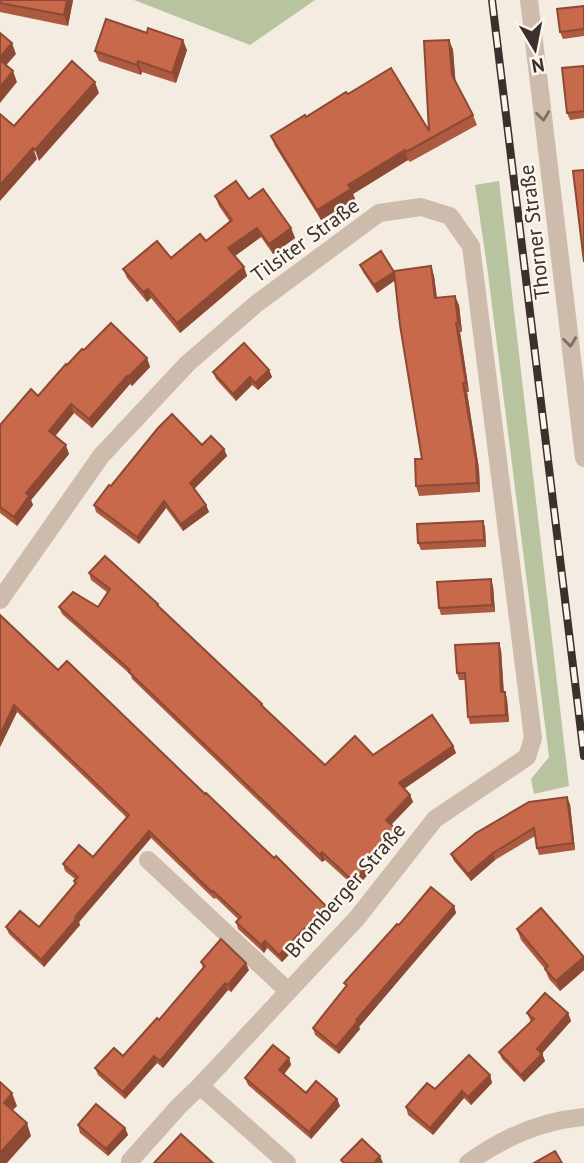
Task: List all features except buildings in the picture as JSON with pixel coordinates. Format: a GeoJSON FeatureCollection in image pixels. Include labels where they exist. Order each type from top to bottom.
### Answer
{"type":"FeatureCollection","features":[{"type":"Feature","properties":{"kind":"street","name":"Thorner Straße"},"geometry":{"type":"LineString","coordinates":[[528,0],[584,458]]}},
{"type":"Feature","properties":{"kind":"street","name":"Tilsiter Straße"},"geometry":{"type":"LineString","coordinates":[[0,600],[102,456],[187,364],[256,304],[379,213],[421,207],[450,216],[471,246],[533,738]]}},
{"type":"Feature","properties":{"kind":"street","name":"Bromberger Straße"},"geometry":{"type":"LineString","coordinates":[[130,1161],[357,918],[435,819],[527,757],[533,738]]}},
{"type":"Feature","properties":{"kind":"street"},"geometry":{"type":"LineString","coordinates":[[148,860],[288,991]]}},
{"type":"Feature","properties":{"kind":"street"},"geometry":{"type":"LineString","coordinates":[[200,1086],[287,1163]]}},
{"type":"Feature","properties":{"kind":"street"},"geometry":{"type":"LineString","coordinates":[[468,1163],[487,1148],[528,1129],[564,1119],[584,1117]]}},
{"type":"Feature","properties":{"kind":"green space"},"geometry":{"type":"Polygon","coordinates":[[[134,0],[315,0],[250,45],[134,0]]]}},
{"type":"Feature","properties":{"kind":"green space"},"geometry":{"type":"Polygon","coordinates":[[[499,181],[569,786],[534,794],[531,779],[549,757],[475,185],[499,181]]]}},
{"type":"Feature","properties":{"kind":"railway"},"geometry":{"type":"LineString","coordinates":[[492,0],[584,756]]}}]}
